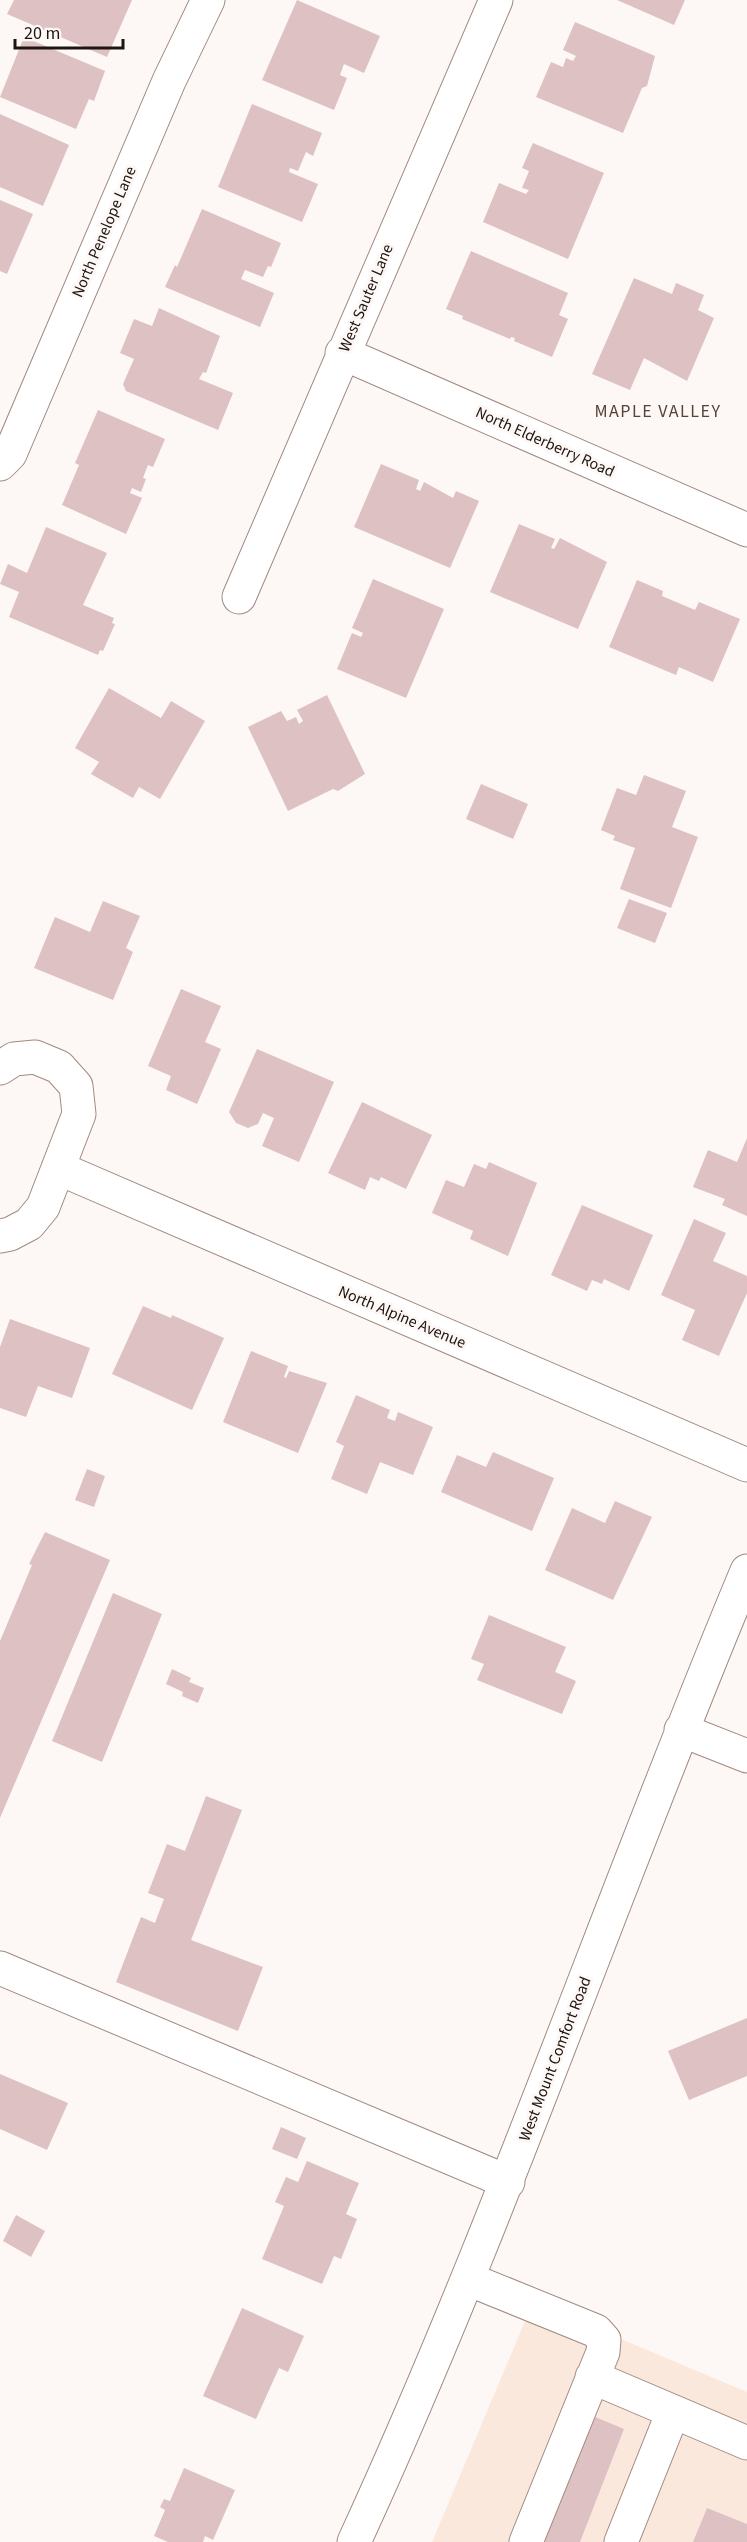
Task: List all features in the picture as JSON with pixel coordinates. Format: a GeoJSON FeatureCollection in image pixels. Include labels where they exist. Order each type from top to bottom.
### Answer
{"type":"FeatureCollection","features":[{"type":"Feature","properties":{"kind":"street","name":"North Penelope Lane"},"geometry":{"type":"LineString","coordinates":[[0,464],[10,454],[164,92],[208,0]]}},
{"type":"Feature","properties":{"kind":"street","name":"West Sauter Lane"},"geometry":{"type":"LineString","coordinates":[[239,597],[342,353],[496,0]]}},
{"type":"Feature","properties":{"kind":"street","name":"North Elderberry Road"},"geometry":{"type":"LineString","coordinates":[[342,353],[747,530]]}},
{"type":"Feature","properties":{"kind":"street"},"geometry":{"type":"LineString","coordinates":[[0,1068],[14,1059],[35,1057],[59,1067],[76,1086],[79,1114],[43,1207],[29,1224],[10,1234],[0,1236]]}},
{"type":"Feature","properties":{"kind":"street","name":"North Alpine Avenue"},"geometry":{"type":"LineString","coordinates":[[58,1168],[747,1465]]}},
{"type":"Feature","properties":{"kind":"street","name":"West Mount Comfort Road"},"geometry":{"type":"LineString","coordinates":[[354,2542],[508,2182],[681,1730],[747,1571]]}},
{"type":"Feature","properties":{"kind":"street"},"geometry":{"type":"LineString","coordinates":[[681,1730],[747,1756]]}},
{"type":"Feature","properties":{"kind":"street"},"geometry":{"type":"LineString","coordinates":[[0,1968],[508,2182]]}},
{"type":"Feature","properties":{"kind":"street"},"geometry":{"type":"LineString","coordinates":[[468,2279],[596,2331],[604,2340],[603,2352],[526,2542]]}},
{"type":"Feature","properties":{"kind":"street"},"geometry":{"type":"LineString","coordinates":[[592,2377],[747,2443]]}},
{"type":"Feature","properties":{"kind":"street"},"geometry":{"type":"LineString","coordinates":[[621,2542],[674,2412]]}},
{"type":"Feature","properties":{"kind":"shaded area"},"geometry":{"type":"Polygon","coordinates":[[[533,2302],[747,2392],[747,2542],[432,2542],[533,2302]]]}},
{"type":"Feature","properties":{"kind":"building"},"geometry":{"type":"Polygon","coordinates":[[[14,0],[132,0],[107,57],[7,14],[14,0]]]}},
{"type":"Feature","properties":{"kind":"building"},"geometry":{"type":"Polygon","coordinates":[[[297,0],[380,36],[364,73],[344,64],[340,75],[347,78],[334,110],[262,80],[297,0]]]}},
{"type":"Feature","properties":{"kind":"building"},"geometry":{"type":"Polygon","coordinates":[[[617,0],[685,0],[674,25],[617,0]]]}},
{"type":"Feature","properties":{"kind":"building"},"geometry":{"type":"Polygon","coordinates":[[[575,22],[655,56],[647,86],[642,88],[623,133],[536,97],[551,62],[563,67],[566,58],[573,61],[576,56],[563,50],[575,22]]]}},
{"type":"Feature","properties":{"kind":"building"},"geometry":{"type":"Polygon","coordinates":[[[24,37],[105,71],[94,101],[89,99],[76,129],[0,97],[24,37]]]}},
{"type":"Feature","properties":{"kind":"building"},"geometry":{"type":"Polygon","coordinates":[[[252,104],[322,133],[313,156],[306,152],[298,171],[290,168],[289,172],[318,184],[302,222],[218,187],[252,104]]]}},
{"type":"Feature","properties":{"kind":"building"},"geometry":{"type":"Polygon","coordinates":[[[0,114],[69,145],[43,206],[0,187],[0,114]]]}},
{"type":"Feature","properties":{"kind":"building"},"geometry":{"type":"Polygon","coordinates":[[[533,143],[604,173],[568,259],[483,222],[499,183],[526,194],[529,190],[522,188],[529,171],[522,168],[533,143]]]}},
{"type":"Feature","properties":{"kind":"building"},"geometry":{"type":"Polygon","coordinates":[[[0,200],[33,214],[7,274],[0,271],[0,200]]]}},
{"type":"Feature","properties":{"kind":"building"},"geometry":{"type":"Polygon","coordinates":[[[202,209],[281,243],[271,267],[268,266],[263,277],[245,270],[241,279],[274,293],[260,327],[165,287],[175,265],[177,267],[202,209]]]}},
{"type":"Feature","properties":{"kind":"building"},"geometry":{"type":"Polygon","coordinates":[[[471,251],[568,293],[559,315],[568,319],[552,357],[514,341],[515,338],[510,339],[462,319],[463,316],[446,309],[471,251]]]}},
{"type":"Feature","properties":{"kind":"building"},"geometry":{"type":"Polygon","coordinates":[[[634,278],[672,294],[676,283],[704,295],[698,310],[714,318],[687,381],[644,358],[630,390],[592,374],[634,278]]]}},
{"type":"Feature","properties":{"kind":"building"},"geometry":{"type":"Polygon","coordinates":[[[159,308],[220,336],[206,373],[203,372],[199,379],[233,393],[218,430],[126,391],[123,384],[134,359],[120,353],[134,319],[152,326],[159,308]]]}},
{"type":"Feature","properties":{"kind":"building"},"geometry":{"type":"Polygon","coordinates":[[[98,410],[165,439],[153,467],[148,465],[141,492],[132,488],[130,493],[142,498],[126,534],[62,505],[79,465],[75,463],[98,410]]]}},
{"type":"Feature","properties":{"kind":"building"},"geometry":{"type":"Polygon","coordinates":[[[381,464],[419,480],[416,489],[420,491],[424,482],[453,498],[456,491],[479,501],[450,568],[354,527],[381,464]]]}},
{"type":"Feature","properties":{"kind":"building"},"geometry":{"type":"Polygon","coordinates":[[[519,524],[555,539],[551,548],[554,549],[560,538],[607,562],[578,629],[490,592],[519,524]]]}},
{"type":"Feature","properties":{"kind":"building"},"geometry":{"type":"Polygon","coordinates":[[[46,527],[107,553],[83,605],[114,618],[112,623],[115,624],[103,651],[100,650],[98,655],[9,617],[19,592],[0,584],[8,564],[27,573],[46,527]]]}},
{"type":"Feature","properties":{"kind":"building"},"geometry":{"type":"Polygon","coordinates":[[[373,579],[444,609],[406,698],[337,669],[352,633],[361,637],[363,633],[352,628],[373,579]]]}},
{"type":"Feature","properties":{"kind":"building"},"geometry":{"type":"Polygon","coordinates":[[[637,580],[663,591],[662,596],[695,610],[699,602],[740,619],[713,682],[679,667],[676,675],[609,647],[637,580]]]}},
{"type":"Feature","properties":{"kind":"building"},"geometry":{"type":"Polygon","coordinates":[[[109,688],[161,718],[171,701],[205,721],[160,799],[139,787],[133,798],[91,774],[99,762],[75,748],[109,688]]]}},
{"type":"Feature","properties":{"kind":"building"},"geometry":{"type":"Polygon","coordinates":[[[327,695],[365,774],[338,791],[333,789],[288,811],[248,727],[281,711],[287,721],[296,717],[299,724],[303,721],[297,710],[327,695]]]}},
{"type":"Feature","properties":{"kind":"building"},"geometry":{"type":"Polygon","coordinates":[[[644,775],[686,791],[672,827],[698,837],[671,908],[620,889],[635,848],[613,840],[615,836],[601,830],[617,788],[636,795],[644,775]]]}},
{"type":"Feature","properties":{"kind":"building"},"geometry":{"type":"Polygon","coordinates":[[[481,784],[528,804],[513,839],[466,819],[481,784]]]}},
{"type":"Feature","properties":{"kind":"building"},"geometry":{"type":"Polygon","coordinates":[[[629,899],[667,913],[655,943],[617,928],[629,899]]]}},
{"type":"Feature","properties":{"kind":"building"},"geometry":{"type":"Polygon","coordinates":[[[103,901],[140,916],[126,948],[133,952],[113,1000],[34,968],[55,917],[90,932],[103,901]]]}},
{"type":"Feature","properties":{"kind":"building"},"geometry":{"type":"Polygon","coordinates":[[[181,989],[221,1006],[205,1042],[221,1049],[197,1104],[166,1090],[171,1076],[148,1066],[181,989]]]}},
{"type":"Feature","properties":{"kind":"building"},"geometry":{"type":"Polygon","coordinates":[[[257,1049],[334,1082],[299,1162],[262,1146],[274,1118],[263,1113],[258,1124],[248,1128],[236,1123],[229,1112],[257,1049]]]}},
{"type":"Feature","properties":{"kind":"building"},"geometry":{"type":"Polygon","coordinates":[[[362,1102],[432,1135],[406,1189],[381,1177],[379,1181],[370,1177],[365,1190],[328,1173],[362,1102]]]}},
{"type":"Feature","properties":{"kind":"building"},"geometry":{"type":"Polygon","coordinates":[[[747,1138],[747,1216],[722,1205],[725,1199],[693,1187],[708,1150],[737,1162],[747,1138]]]}},
{"type":"Feature","properties":{"kind":"building"},"geometry":{"type":"Polygon","coordinates":[[[489,1162],[537,1183],[508,1256],[470,1239],[473,1231],[432,1213],[446,1180],[464,1187],[474,1164],[486,1169],[489,1162]]]}},
{"type":"Feature","properties":{"kind":"building"},"geometry":{"type":"Polygon","coordinates":[[[582,1205],[653,1235],[629,1291],[604,1279],[602,1284],[592,1280],[587,1291],[551,1275],[582,1205]]]}},
{"type":"Feature","properties":{"kind":"building"},"geometry":{"type":"Polygon","coordinates":[[[694,1219],[726,1233],[713,1261],[747,1276],[747,1293],[719,1356],[682,1340],[695,1310],[661,1295],[694,1219]]]}},
{"type":"Feature","properties":{"kind":"building"},"geometry":{"type":"Polygon","coordinates":[[[143,1306],[171,1318],[172,1315],[224,1338],[192,1410],[112,1374],[143,1306]]]}},
{"type":"Feature","properties":{"kind":"building"},"geometry":{"type":"Polygon","coordinates":[[[10,1319],[90,1348],[72,1398],[38,1386],[26,1417],[0,1408],[0,1347],[10,1319]]]}},
{"type":"Feature","properties":{"kind":"building"},"geometry":{"type":"Polygon","coordinates":[[[251,1351],[288,1366],[284,1377],[286,1378],[289,1371],[327,1383],[298,1453],[223,1422],[251,1351]]]}},
{"type":"Feature","properties":{"kind":"building"},"geometry":{"type":"Polygon","coordinates":[[[356,1395],[390,1410],[387,1418],[395,1421],[398,1412],[433,1427],[413,1475],[380,1462],[367,1494],[331,1479],[344,1446],[336,1442],[356,1395]]]}},
{"type":"Feature","properties":{"kind":"building"},"geometry":{"type":"Polygon","coordinates":[[[493,1452],[554,1478],[532,1531],[441,1492],[457,1455],[486,1467],[493,1452]]]}},
{"type":"Feature","properties":{"kind":"building"},"geometry":{"type":"Polygon","coordinates":[[[87,1469],[105,1476],[94,1507],[75,1500],[87,1469]]]}},
{"type":"Feature","properties":{"kind":"building"},"geometry":{"type":"Polygon","coordinates":[[[615,1501],[652,1517],[613,1600],[545,1570],[572,1508],[605,1523],[615,1501]]]}},
{"type":"Feature","properties":{"kind":"building"},"geometry":{"type":"Polygon","coordinates":[[[45,1532],[110,1560],[0,1818],[0,1641],[32,1565],[29,1564],[45,1532]]]}},
{"type":"Feature","properties":{"kind":"building"},"geometry":{"type":"Polygon","coordinates":[[[113,1593],[162,1614],[102,1762],[52,1741],[113,1593]]]}},
{"type":"Feature","properties":{"kind":"building"},"geometry":{"type":"Polygon","coordinates":[[[489,1615],[566,1647],[555,1672],[576,1681],[562,1714],[477,1680],[484,1664],[471,1659],[489,1615]]]}},
{"type":"Feature","properties":{"kind":"building"},"geometry":{"type":"Polygon","coordinates":[[[172,1669],[191,1678],[189,1682],[204,1688],[198,1703],[182,1696],[183,1692],[166,1684],[172,1669]]]}},
{"type":"Feature","properties":{"kind":"building"},"geometry":{"type":"Polygon","coordinates":[[[206,1796],[242,1810],[191,1940],[263,1967],[238,2031],[116,1982],[141,1917],[155,1923],[164,1899],[148,1893],[167,1844],[185,1851],[206,1796]]]}},
{"type":"Feature","properties":{"kind":"building"},"geometry":{"type":"Polygon","coordinates":[[[747,2018],[747,2076],[689,2100],[668,2051],[747,2018]]]}},
{"type":"Feature","properties":{"kind":"building"},"geometry":{"type":"Polygon","coordinates":[[[0,2074],[68,2103],[47,2150],[0,2129],[0,2074]]]}},
{"type":"Feature","properties":{"kind":"building"},"geometry":{"type":"Polygon","coordinates":[[[281,2127],[306,2138],[297,2159],[272,2149],[281,2127]]]}},
{"type":"Feature","properties":{"kind":"building"},"geometry":{"type":"Polygon","coordinates":[[[307,2161],[359,2183],[346,2214],[357,2219],[341,2259],[334,2256],[322,2284],[262,2259],[284,2206],[275,2202],[286,2177],[298,2182],[307,2161]]]}},
{"type":"Feature","properties":{"kind":"building"},"geometry":{"type":"Polygon","coordinates":[[[16,2215],[45,2231],[31,2257],[3,2241],[16,2215]]]}},
{"type":"Feature","properties":{"kind":"building"},"geometry":{"type":"Polygon","coordinates":[[[242,2308],[304,2336],[288,2372],[279,2368],[256,2419],[203,2396],[242,2308]]]}},
{"type":"Feature","properties":{"kind":"building"},"geometry":{"type":"Polygon","coordinates":[[[588,2414],[624,2429],[580,2542],[537,2542],[588,2414]]]}},
{"type":"Feature","properties":{"kind":"building"},"geometry":{"type":"Polygon","coordinates":[[[184,2468],[235,2490],[213,2540],[205,2536],[203,2542],[168,2542],[154,2536],[165,2510],[160,2507],[164,2499],[170,2501],[184,2468]]]}},
{"type":"Feature","properties":{"kind":"building"},"geometry":{"type":"Polygon","coordinates":[[[707,2508],[747,2524],[747,2542],[693,2542],[707,2508]]]}},
{"type":"Feature","properties":{"kind":"district","name":"MAPLE VALLEY"},"geometry":{"type":"Point","coordinates":[658,411]}}]}
